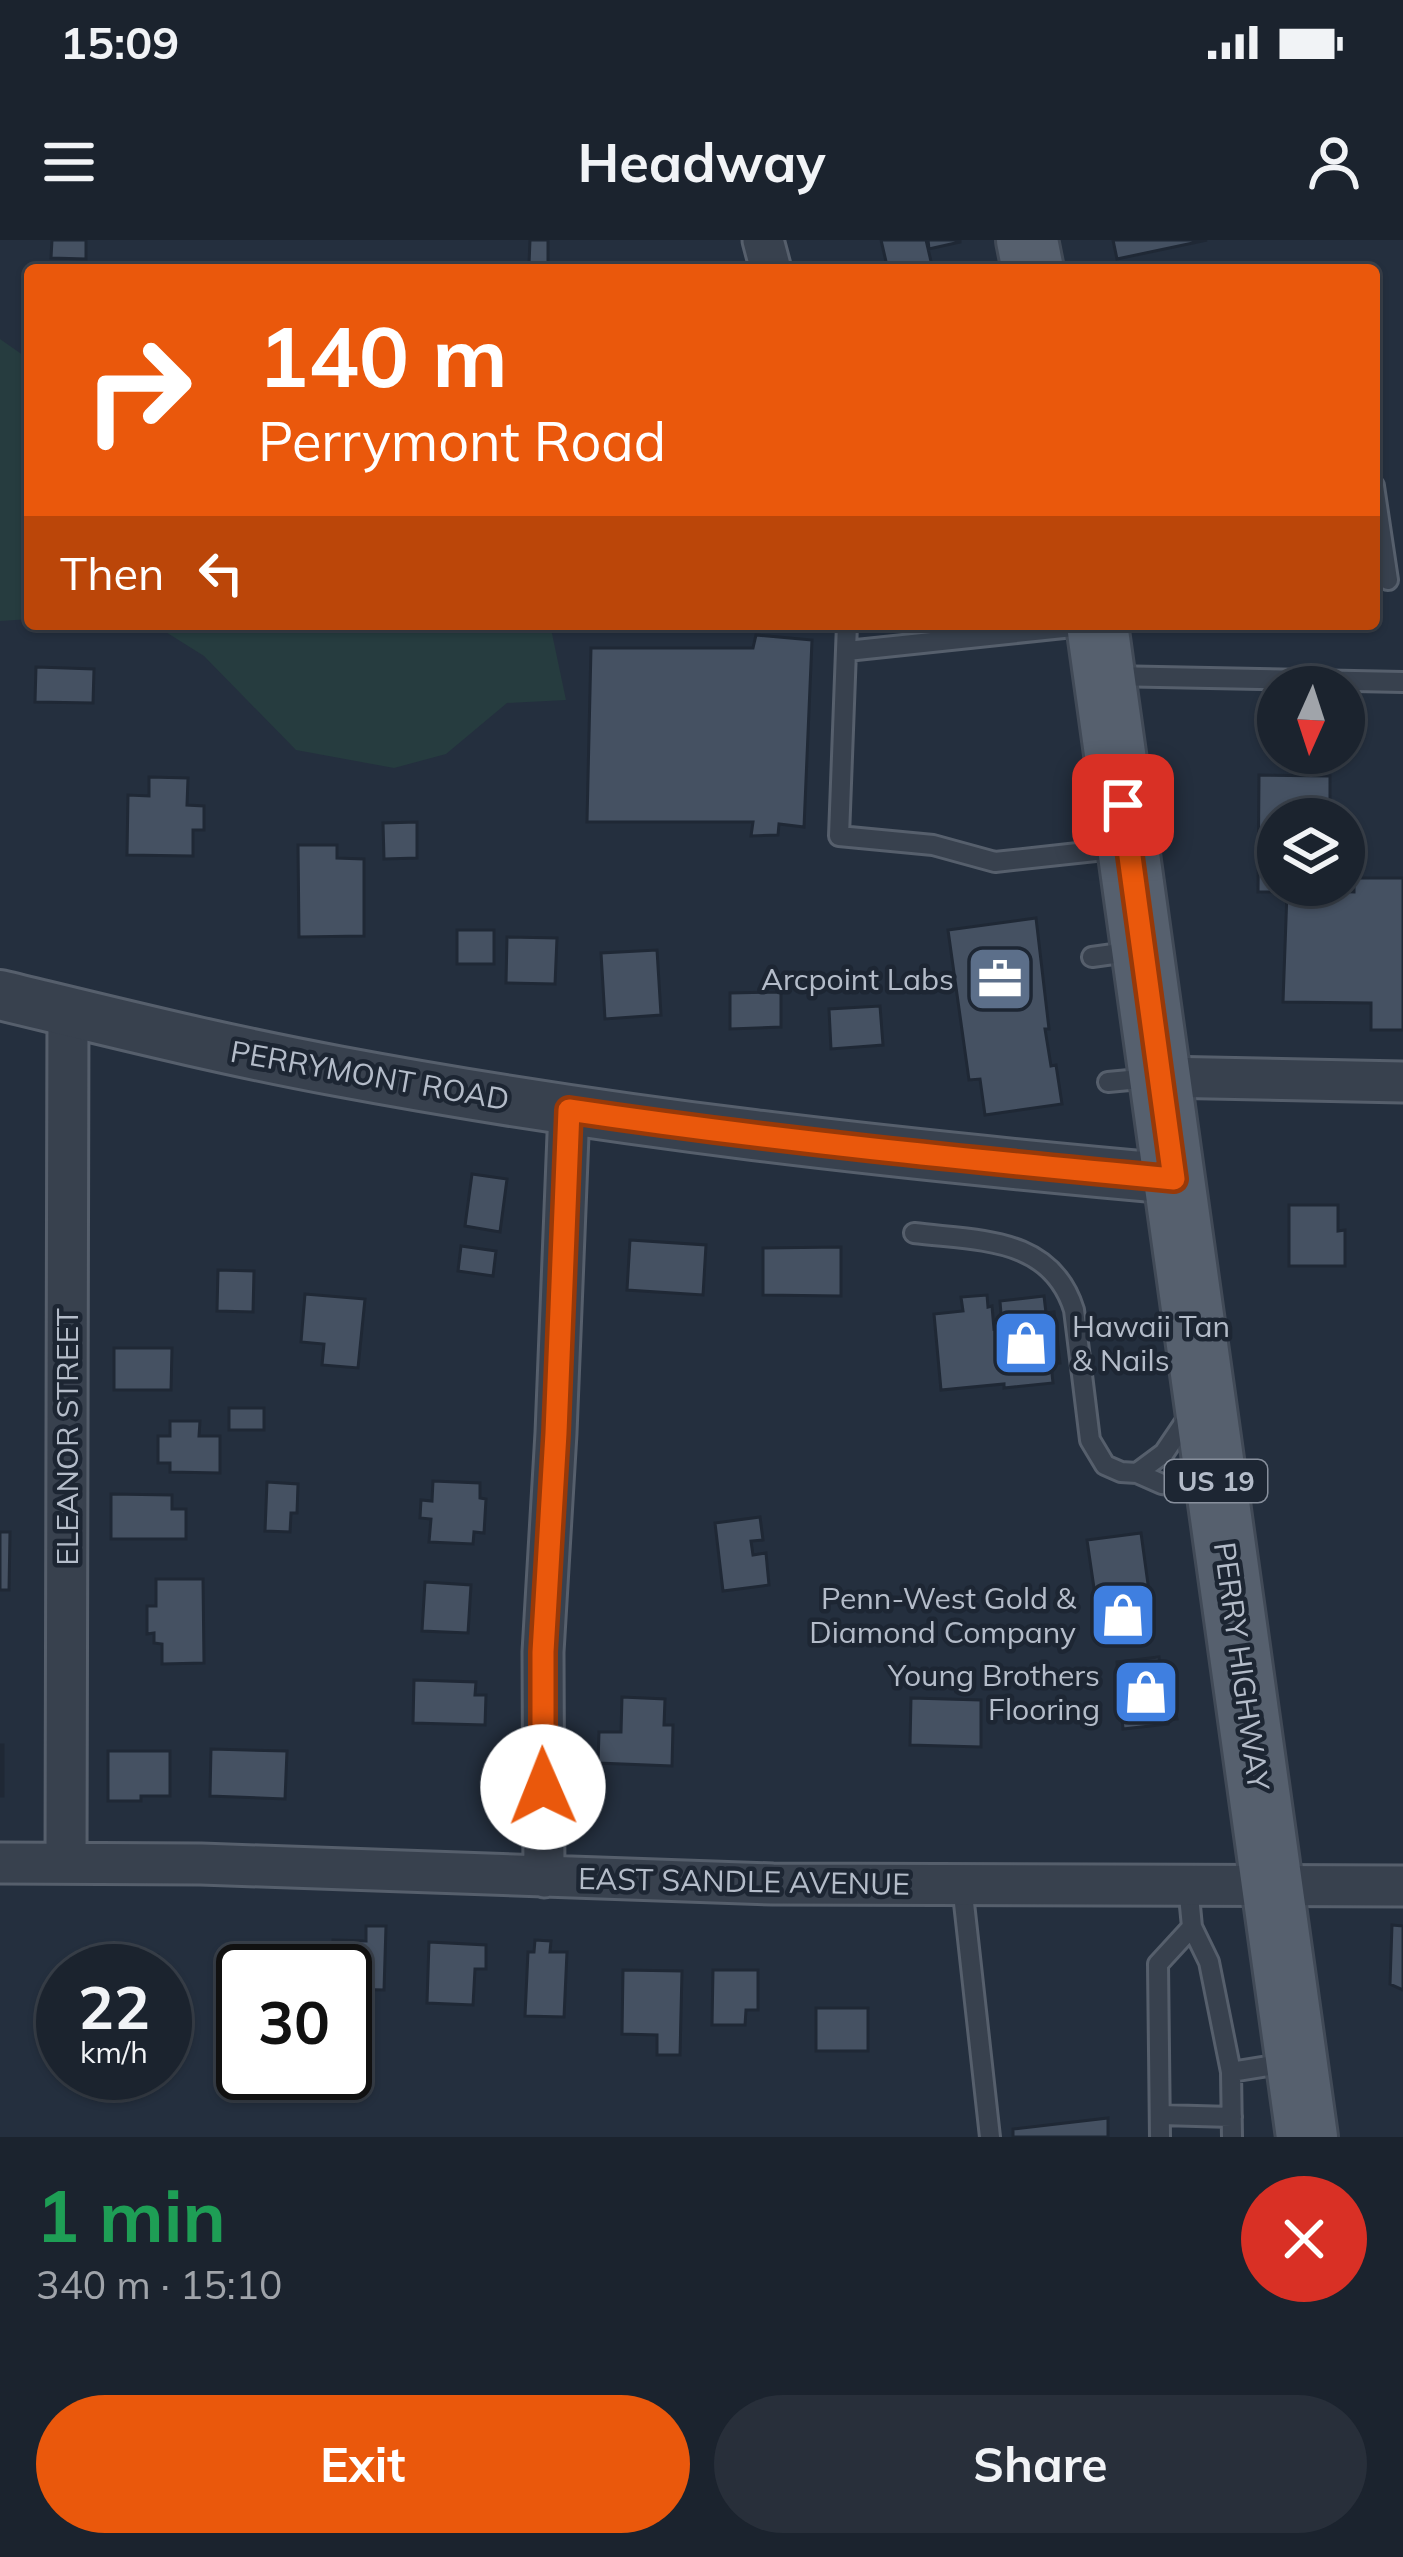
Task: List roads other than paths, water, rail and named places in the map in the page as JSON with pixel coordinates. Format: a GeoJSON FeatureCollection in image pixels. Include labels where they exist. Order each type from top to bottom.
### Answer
{"type":"FeatureCollection","features":[{"type":"Feature","properties":{"kind":"main road","name":"PERRY HIGHWAY"},"geometry":{"type":"LineString","coordinates":[[1099,642],[1129,848],[1118,953],[1134,1079],[1174,1179],[1307,2137]]}},
{"type":"Feature","properties":{"kind":"street","name":"PERRYMONT ROAD"},"geometry":{"type":"LineString","coordinates":[[0,995],[310,1066],[569,1110],[771,1137],[1174,1179]]}},
{"type":"Feature","properties":{"kind":"street","name":"ELEANOR STREET"},"geometry":{"type":"LineString","coordinates":[[66,1862],[68,1011]]}},
{"type":"Feature","properties":{"kind":"street"},"geometry":{"type":"LineString","coordinates":[[1134,1079],[1403,1082]]}},
{"type":"Feature","properties":{"kind":"street"},"geometry":{"type":"LineString","coordinates":[[544,1877],[543,1652],[569,1110]]}},
{"type":"Feature","properties":{"kind":"street","name":"EAST SANDLE AVENUE"},"geometry":{"type":"LineString","coordinates":[[0,1863],[201,1864],[773,1884],[1403,1886]]}},
{"type":"Feature","properties":{"kind":"lane"},"geometry":{"type":"LineString","coordinates":[[1380,526],[1388,580]]}},
{"type":"Feature","properties":{"kind":"lane"},"geometry":{"type":"LineString","coordinates":[[847,630],[839,836],[933,845],[995,862],[1129,848]]}},
{"type":"Feature","properties":{"kind":"lane"},"geometry":{"type":"LineString","coordinates":[[847,651],[1099,642],[1403,682]]}},
{"type":"Feature","properties":{"kind":"lane"},"geometry":{"type":"LineString","coordinates":[[914,1233],[1003,1245],[1047,1264],[1069,1292],[1090,1440],[1105,1465],[1162,1484],[1218,1491]]}},
{"type":"Feature","properties":{"kind":"lane"},"geometry":{"type":"LineString","coordinates":[[1137,1473],[1174,1441],[1203,1381]]}},
{"type":"Feature","properties":{"kind":"lane"},"geometry":{"type":"LineString","coordinates":[[962,1885],[990,2137]]}},
{"type":"Feature","properties":{"kind":"lane"},"geometry":{"type":"LineString","coordinates":[[1161,2115],[1232,2127],[1231,2072],[1210,1962],[1192,1928],[1188,1886]]}},
{"type":"Feature","properties":{"kind":"lane"},"geometry":{"type":"LineString","coordinates":[[1160,2137],[1158,1964],[1192,1928]]}},
{"type":"Feature","properties":{"kind":"lane"},"geometry":{"type":"LineString","coordinates":[[1231,2072],[1297,2062]]}},
{"type":"Feature","properties":{"kind":"place","name":"Arcpoint Labs"},"geometry":{"type":"Point","coordinates":[1000,979]}},
{"type":"Feature","properties":{"kind":"place","name":"Hawaii Tan & Nails"},"geometry":{"type":"Point","coordinates":[1026,1343]}},
{"type":"Feature","properties":{"kind":"place","name":"Penn-West Gold & Diamond Company"},"geometry":{"type":"Point","coordinates":[1123,1615]}},
{"type":"Feature","properties":{"kind":"place","name":"Young Brothers Flooring"},"geometry":{"type":"Point","coordinates":[1146,1692]}}]}
